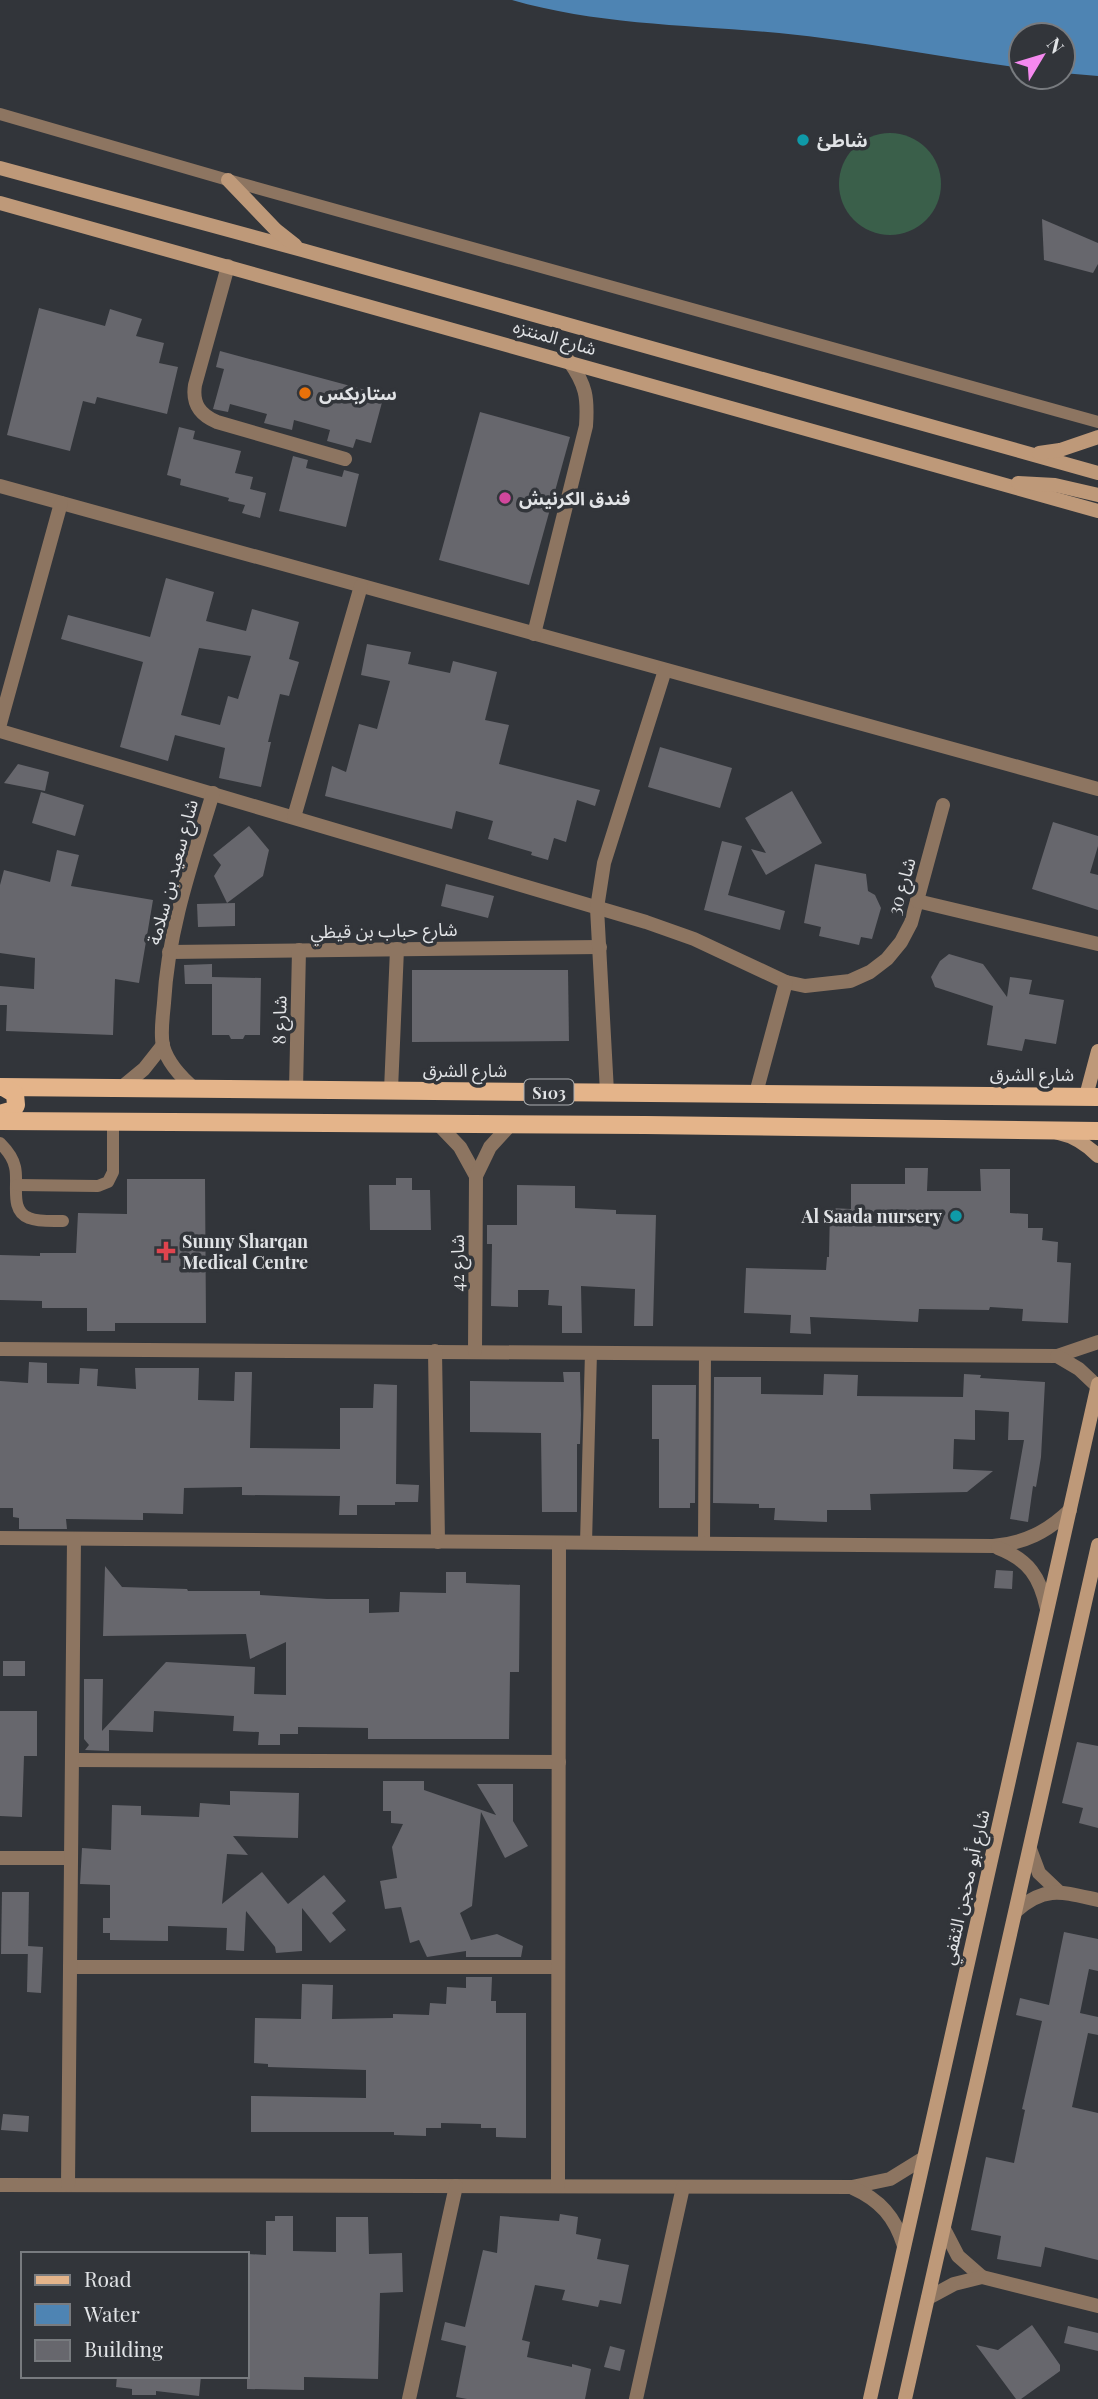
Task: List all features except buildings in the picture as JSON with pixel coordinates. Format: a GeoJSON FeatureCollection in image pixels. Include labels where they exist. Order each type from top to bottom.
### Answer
{"type":"FeatureCollection","features":[{"type":"Feature","properties":{"kind":"main road","name":"شارع المنتزه"},"geometry":{"type":"LineString","coordinates":[[0,168],[1098,472]]}},
{"type":"Feature","properties":{"kind":"main road"},"geometry":{"type":"LineString","coordinates":[[228,180],[276,230],[302,250]]}},
{"type":"Feature","properties":{"kind":"main road","name":"شارع المنتزه"},"geometry":{"type":"LineString","coordinates":[[0,203],[1098,510]]}},
{"type":"Feature","properties":{"kind":"main road"},"geometry":{"type":"LineString","coordinates":[[1031,454],[1060,450],[1098,437]]}},
{"type":"Feature","properties":{"kind":"main road"},"geometry":{"type":"LineString","coordinates":[[1006,484],[1055,485],[1098,495]]}},
{"type":"Feature","properties":{"kind":"main road"},"geometry":{"type":"LineString","coordinates":[[1092,1096],[1098,1051]]}},
{"type":"Feature","properties":{"kind":"main road"},"geometry":{"type":"LineString","coordinates":[[0,1114],[13,1110],[16,1105],[15,1094],[3,1087]]}},
{"type":"Feature","properties":{"kind":"main road","name":"شارع الشرق"},"geometry":{"type":"LineString","coordinates":[[3,1087],[1092,1096]]}},
{"type":"Feature","properties":{"kind":"main road"},"geometry":{"type":"LineString","coordinates":[[645,1125],[645,1111],[655,1102],[749,1093]]}},
{"type":"Feature","properties":{"kind":"main road","name":"S103"},"geometry":{"type":"LineString","coordinates":[[0,1121],[1098,1131]]}},
{"type":"Feature","properties":{"kind":"main road"},"geometry":{"type":"LineString","coordinates":[[1040,1129],[1067,1135],[1090,1148],[1098,1156]]}},
{"type":"Feature","properties":{"kind":"main road","name":"شارع أبو محجن الثقفي"},"geometry":{"type":"LineString","coordinates":[[870,2399],[1098,1385]]}},
{"type":"Feature","properties":{"kind":"main road"},"geometry":{"type":"LineString","coordinates":[[905,2399],[1098,1545]]}},
{"type":"Feature","properties":{"kind":"street"},"geometry":{"type":"LineString","coordinates":[[228,266],[193,394],[200,412],[217,422],[345,459]]}},
{"type":"Feature","properties":{"kind":"street"},"geometry":{"type":"LineString","coordinates":[[534,634],[586,426],[586,391],[569,361]]}},
{"type":"Feature","properties":{"kind":"street"},"geometry":{"type":"LineString","coordinates":[[0,486],[1098,789]]}},
{"type":"Feature","properties":{"kind":"street"},"geometry":{"type":"LineString","coordinates":[[0,724],[61,503]]}},
{"type":"Feature","properties":{"kind":"street"},"geometry":{"type":"LineString","coordinates":[[294,817],[361,586]]}},
{"type":"Feature","properties":{"kind":"street"},"geometry":{"type":"LineString","coordinates":[[607,1092],[597,908],[604,863],[665,670]]}},
{"type":"Feature","properties":{"kind":"street"},"geometry":{"type":"LineString","coordinates":[[0,731],[597,908],[694,939],[786,982],[749,1093]]}},
{"type":"Feature","properties":{"kind":"street","name":"شارع سعيد بن سلامة"},"geometry":{"type":"LineString","coordinates":[[163,1045],[169,952],[183,891],[213,793]]}},
{"type":"Feature","properties":{"kind":"street","name":"شارع 30"},"geometry":{"type":"LineString","coordinates":[[786,982],[805,986],[850,981],[870,972],[887,959],[901,942],[911,923],[943,805]]}},
{"type":"Feature","properties":{"kind":"street"},"geometry":{"type":"LineString","coordinates":[[917,901],[1098,944]]}},
{"type":"Feature","properties":{"kind":"street","name":"شارع حباب بن قيظي"},"geometry":{"type":"LineString","coordinates":[[169,952],[600,947]]}},
{"type":"Feature","properties":{"kind":"street"},"geometry":{"type":"LineString","coordinates":[[391,1090],[397,949]]}},
{"type":"Feature","properties":{"kind":"street","name":"شارع 8"},"geometry":{"type":"LineString","coordinates":[[296,1090],[299,950]]}},
{"type":"Feature","properties":{"kind":"street"},"geometry":{"type":"LineString","coordinates":[[121,1088],[144,1069],[163,1045],[176,1069],[195,1089]]}},
{"type":"Feature","properties":{"kind":"street"},"geometry":{"type":"LineString","coordinates":[[437,1123],[460,1147],[477,1175]]}},
{"type":"Feature","properties":{"kind":"street","name":"شارع 42"},"geometry":{"type":"LineString","coordinates":[[475,1351],[477,1175],[490,1147],[511,1124]]}},
{"type":"Feature","properties":{"kind":"street"},"geometry":{"type":"LineString","coordinates":[[0,1349],[1057,1356],[1098,1342]]}},
{"type":"Feature","properties":{"kind":"street"},"geometry":{"type":"LineString","coordinates":[[435,1351],[438,1542]]}},
{"type":"Feature","properties":{"kind":"street"},"geometry":{"type":"LineString","coordinates":[[1057,1356],[1098,1385]]}},
{"type":"Feature","properties":{"kind":"street"},"geometry":{"type":"LineString","coordinates":[[0,1538],[993,1546],[1015,1544],[1036,1536],[1054,1525],[1070,1510]]}},
{"type":"Feature","properties":{"kind":"street"},"geometry":{"type":"LineString","coordinates":[[68,2185],[75,1539]]}},
{"type":"Feature","properties":{"kind":"street"},"geometry":{"type":"LineString","coordinates":[[558,2186],[559,1543]]}},
{"type":"Feature","properties":{"kind":"street"},"geometry":{"type":"LineString","coordinates":[[993,1546],[1014,1554],[1031,1568],[1042,1587],[1047,1609]]}},
{"type":"Feature","properties":{"kind":"street"},"geometry":{"type":"LineString","coordinates":[[72,1760],[559,1762]]}},
{"type":"Feature","properties":{"kind":"street"},"geometry":{"type":"LineString","coordinates":[[1030,1849],[1039,1873],[1058,1891]]}},
{"type":"Feature","properties":{"kind":"street"},"geometry":{"type":"LineString","coordinates":[[0,1858],[71,1858]]}},
{"type":"Feature","properties":{"kind":"street"},"geometry":{"type":"LineString","coordinates":[[1016,1911],[1035,1897],[1058,1891],[1098,1900]]}},
{"type":"Feature","properties":{"kind":"street"},"geometry":{"type":"LineString","coordinates":[[70,1967],[558,1967]]}},
{"type":"Feature","properties":{"kind":"street"},"geometry":{"type":"LineString","coordinates":[[0,2185],[852,2187],[890,2179],[924,2158]]}},
{"type":"Feature","properties":{"kind":"street"},"geometry":{"type":"LineString","coordinates":[[409,2399],[456,2186]]}},
{"type":"Feature","properties":{"kind":"street"},"geometry":{"type":"LineString","coordinates":[[636,2399],[683,2186]]}},
{"type":"Feature","properties":{"kind":"street"},"geometry":{"type":"LineString","coordinates":[[852,2187],[870,2196],[886,2209],[898,2226],[904,2246]]}},
{"type":"Feature","properties":{"kind":"street"},"geometry":{"type":"LineString","coordinates":[[944,2229],[958,2256],[982,2277],[1098,2306]]}},
{"type":"Feature","properties":{"kind":"street"},"geometry":{"type":"LineString","coordinates":[[928,2298],[954,2284],[982,2277]]}},
{"type":"Feature","properties":{"kind":"lane"},"geometry":{"type":"LineString","coordinates":[[0,114],[1098,422]]}},
{"type":"Feature","properties":{"kind":"lane"},"geometry":{"type":"LineString","coordinates":[[17,1185],[98,1186],[108,1182],[113,1172],[113,1121]]}},
{"type":"Feature","properties":{"kind":"lane"},"geometry":{"type":"LineString","coordinates":[[0,1143],[15,1165],[18,1207],[26,1217],[63,1221]]}},
{"type":"Feature","properties":{"kind":"lane"},"geometry":{"type":"LineString","coordinates":[[586,1543],[591,1352]]}},
{"type":"Feature","properties":{"kind":"lane"},"geometry":{"type":"LineString","coordinates":[[704,1544],[705,1353]]}},
{"type":"Feature","properties":{"kind":"green space"},"geometry":{"type":"Polygon","coordinates":[[[890,133],[919,141],[933,155],[941,184],[933,213],[919,227],[890,235],[861,227],[847,213],[839,184],[847,155],[861,141],[890,133]]]}},
{"type":"Feature","properties":{"kind":"water"},"geometry":{"type":"Polygon","coordinates":[[[512,0],[1098,0],[1098,76],[1077,74],[1077,21],[1007,21],[1007,66],[809,36],[611,19],[512,0]]]}},
{"type":"Feature","properties":{"kind":"place","name":"شاطئ"},"geometry":{"type":"Point","coordinates":[803,140]}},
{"type":"Feature","properties":{"kind":"place","name":"ستاربكس"},"geometry":{"type":"Point","coordinates":[305,393]}},
{"type":"Feature","properties":{"kind":"place","name":"فندق الكرنيش"},"geometry":{"type":"Point","coordinates":[505,498]}},
{"type":"Feature","properties":{"kind":"place","name":"Al Saada nursery"},"geometry":{"type":"Point","coordinates":[956,1216]}},
{"type":"Feature","properties":{"kind":"place","name":"Sunny Sharqan Medical Centre"},"geometry":{"type":"Point","coordinates":[166,1251]}}]}
